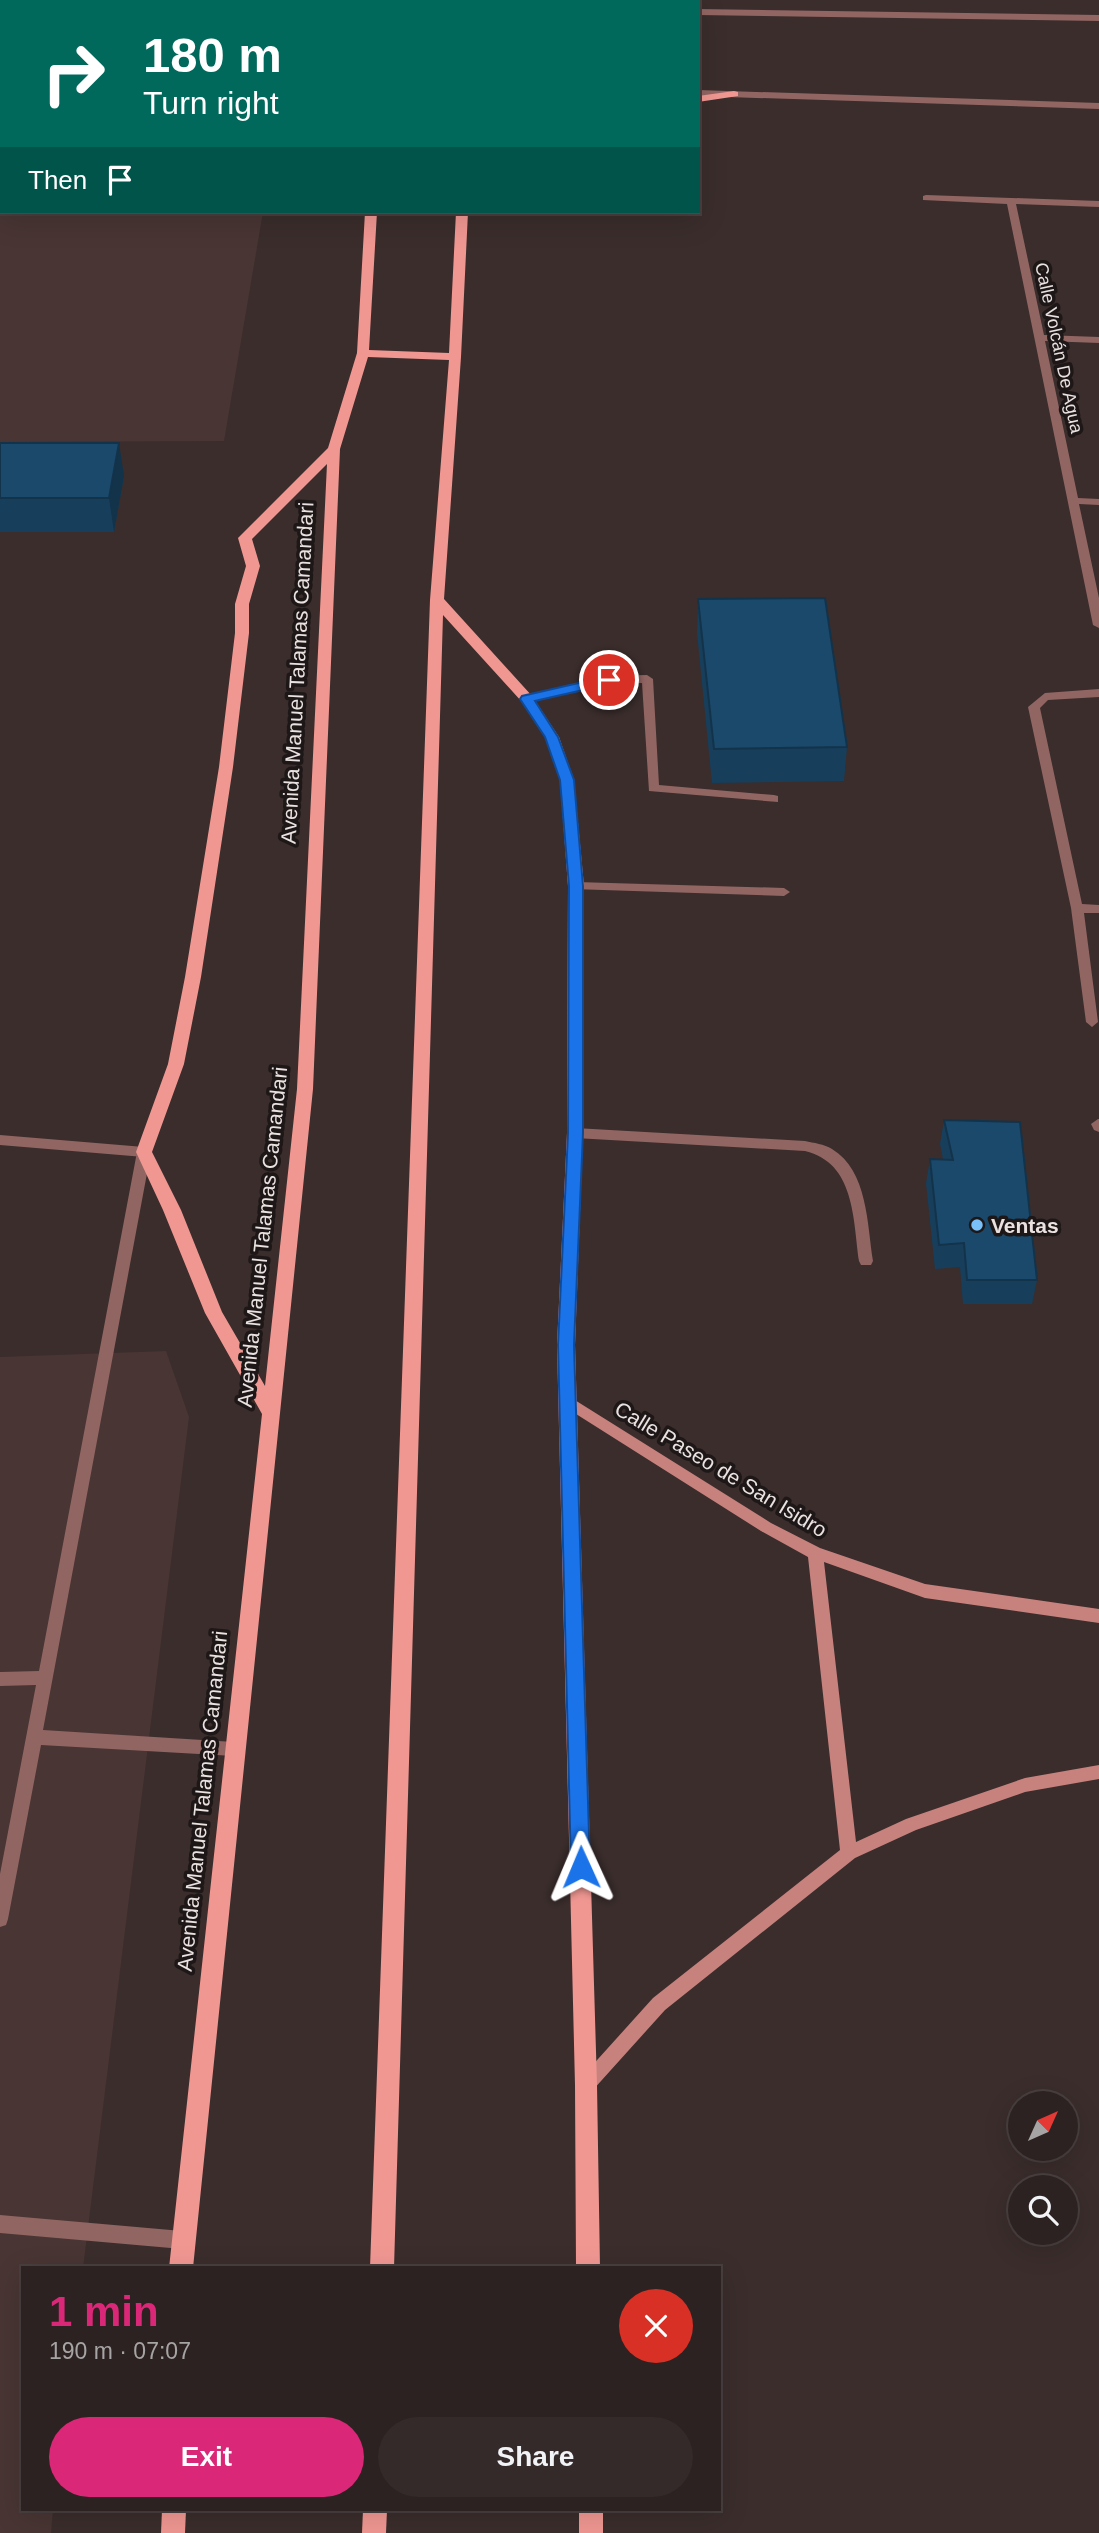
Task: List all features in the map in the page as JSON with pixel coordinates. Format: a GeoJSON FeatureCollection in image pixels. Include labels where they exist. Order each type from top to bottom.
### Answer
{"type":"FeatureCollection","features":[{"type":"Feature","properties":{"kind":"main road"},"geometry":{"type":"LineString","coordinates":[[700,99],[734,94]]}},
{"type":"Feature","properties":{"kind":"main road","name":"Avenida Manuel Talamas Camandari"},"geometry":{"type":"LineString","coordinates":[[181,2266],[305,1089],[334,449],[363,353],[371,214]]}},
{"type":"Feature","properties":{"kind":"main road"},"geometry":{"type":"LineString","coordinates":[[382,2266],[436,600],[464,214]]}},
{"type":"Feature","properties":{"kind":"main road"},"geometry":{"type":"LineString","coordinates":[[363,353],[455,357]]}},
{"type":"Feature","properties":{"kind":"main road"},"geometry":{"type":"LineString","coordinates":[[270,1412],[215,1313],[172,1210],[144,1152],[176,1064],[193,977],[226,767],[242,633],[242,604],[253,566],[245,538],[334,449]]}},
{"type":"Feature","properties":{"kind":"main road"},"geometry":{"type":"LineString","coordinates":[[436,600],[527,699],[552,737],[567,780],[576,886],[575,1133],[566,1345],[570,1404],[588,2266]]}},
{"type":"Feature","properties":{"kind":"main road","name":"Calle Paseo de San Isidro"},"geometry":{"type":"LineString","coordinates":[[570,1404],[766,1527],[815,1553],[925,1591],[1099,1616]]}},
{"type":"Feature","properties":{"kind":"main road"},"geometry":{"type":"LineString","coordinates":[[815,1553],[849,1853]]}},
{"type":"Feature","properties":{"kind":"main road"},"geometry":{"type":"LineString","coordinates":[[586,2085],[659,2004],[849,1853],[912,1824],[1025,1785],[1099,1772]]}},
{"type":"Feature","properties":{"kind":"main road"},"geometry":{"type":"LineString","coordinates":[[173,2533],[174,2511]]}},
{"type":"Feature","properties":{"kind":"main road"},"geometry":{"type":"LineString","coordinates":[[374,2511],[374,2533]]}},
{"type":"Feature","properties":{"kind":"main road"},"geometry":{"type":"LineString","coordinates":[[591,2511],[591,2533]]}},
{"type":"Feature","properties":{"kind":"street"},"geometry":{"type":"LineString","coordinates":[[700,12],[1099,18]]}},
{"type":"Feature","properties":{"kind":"street"},"geometry":{"type":"LineString","coordinates":[[700,93],[1099,106]]}},
{"type":"Feature","properties":{"kind":"street"},"geometry":{"type":"LineString","coordinates":[[926,198],[1099,204]]}},
{"type":"Feature","properties":{"kind":"street","name":"Calle Volcán De Agua"},"geometry":{"type":"LineString","coordinates":[[1011,201],[1099,625]]}},
{"type":"Feature","properties":{"kind":"street"},"geometry":{"type":"LineString","coordinates":[[1040,338],[1099,340]]}},
{"type":"Feature","properties":{"kind":"street"},"geometry":{"type":"LineString","coordinates":[[1073,501],[1099,502]]}},
{"type":"Feature","properties":{"kind":"street"},"geometry":{"type":"LineString","coordinates":[[527,699],[609,680],[648,679],[653,788],[774,799]]}},
{"type":"Feature","properties":{"kind":"street"},"geometry":{"type":"LineString","coordinates":[[1092,1022],[1077,908],[1034,707],[1045,697],[1099,693]]}},
{"type":"Feature","properties":{"kind":"street"},"geometry":{"type":"LineString","coordinates":[[576,886],[784,892]]}},
{"type":"Feature","properties":{"kind":"street"},"geometry":{"type":"LineString","coordinates":[[1077,908],[1099,909]]}},
{"type":"Feature","properties":{"kind":"street"},"geometry":{"type":"LineString","coordinates":[[575,1133],[805,1146],[826,1152],[842,1165],[853,1186],[866,1261]]}},
{"type":"Feature","properties":{"kind":"street"},"geometry":{"type":"LineString","coordinates":[[0,1140],[144,1152],[0,1919]]}},
{"type":"Feature","properties":{"kind":"street"},"geometry":{"type":"LineString","coordinates":[[0,1679],[46,1678]]}},
{"type":"Feature","properties":{"kind":"street"},"geometry":{"type":"LineString","coordinates":[[34,1737],[234,1749]]}},
{"type":"Feature","properties":{"kind":"street"},"geometry":{"type":"LineString","coordinates":[[0,2224],[182,2240]]}},
{"type":"Feature","properties":{"kind":"shaded area"},"geometry":{"type":"Polygon","coordinates":[[[0,214],[263,214],[224,441],[0,442],[0,214]]]}},
{"type":"Feature","properties":{"kind":"shaded area"},"geometry":{"type":"Polygon","coordinates":[[[166,1351],[189,1417],[83,2266],[21,2266],[21,2511],[53,2511],[51,2533],[0,2533],[0,1357],[166,1351]]]}},
{"type":"Feature","properties":{"kind":"building"},"geometry":{"type":"Polygon","coordinates":[[[0,443],[119,443],[109,498],[0,498],[0,443]]]}},
{"type":"Feature","properties":{"kind":"building"},"geometry":{"type":"Polygon","coordinates":[[[825,598],[847,747],[714,749],[698,599],[825,598]]]}},
{"type":"Feature","properties":{"kind":"building","name":"Ventas"},"geometry":{"type":"Polygon","coordinates":[[[944,1120],[1020,1122],[1037,1280],[967,1280],[964,1243],[939,1245],[930,1159],[953,1160],[944,1120]]]}},
{"type":"Feature","properties":{"kind":"place","name":"Ventas"},"geometry":{"type":"Point","coordinates":[977,1225]}},
{"type":"Feature","properties":{"kind":"route"},"geometry":{"type":"LineString","coordinates":[[581,1867],[570,1404],[566,1345],[575,1133],[576,886],[567,780],[552,737],[527,699],[609,680]]}}]}
